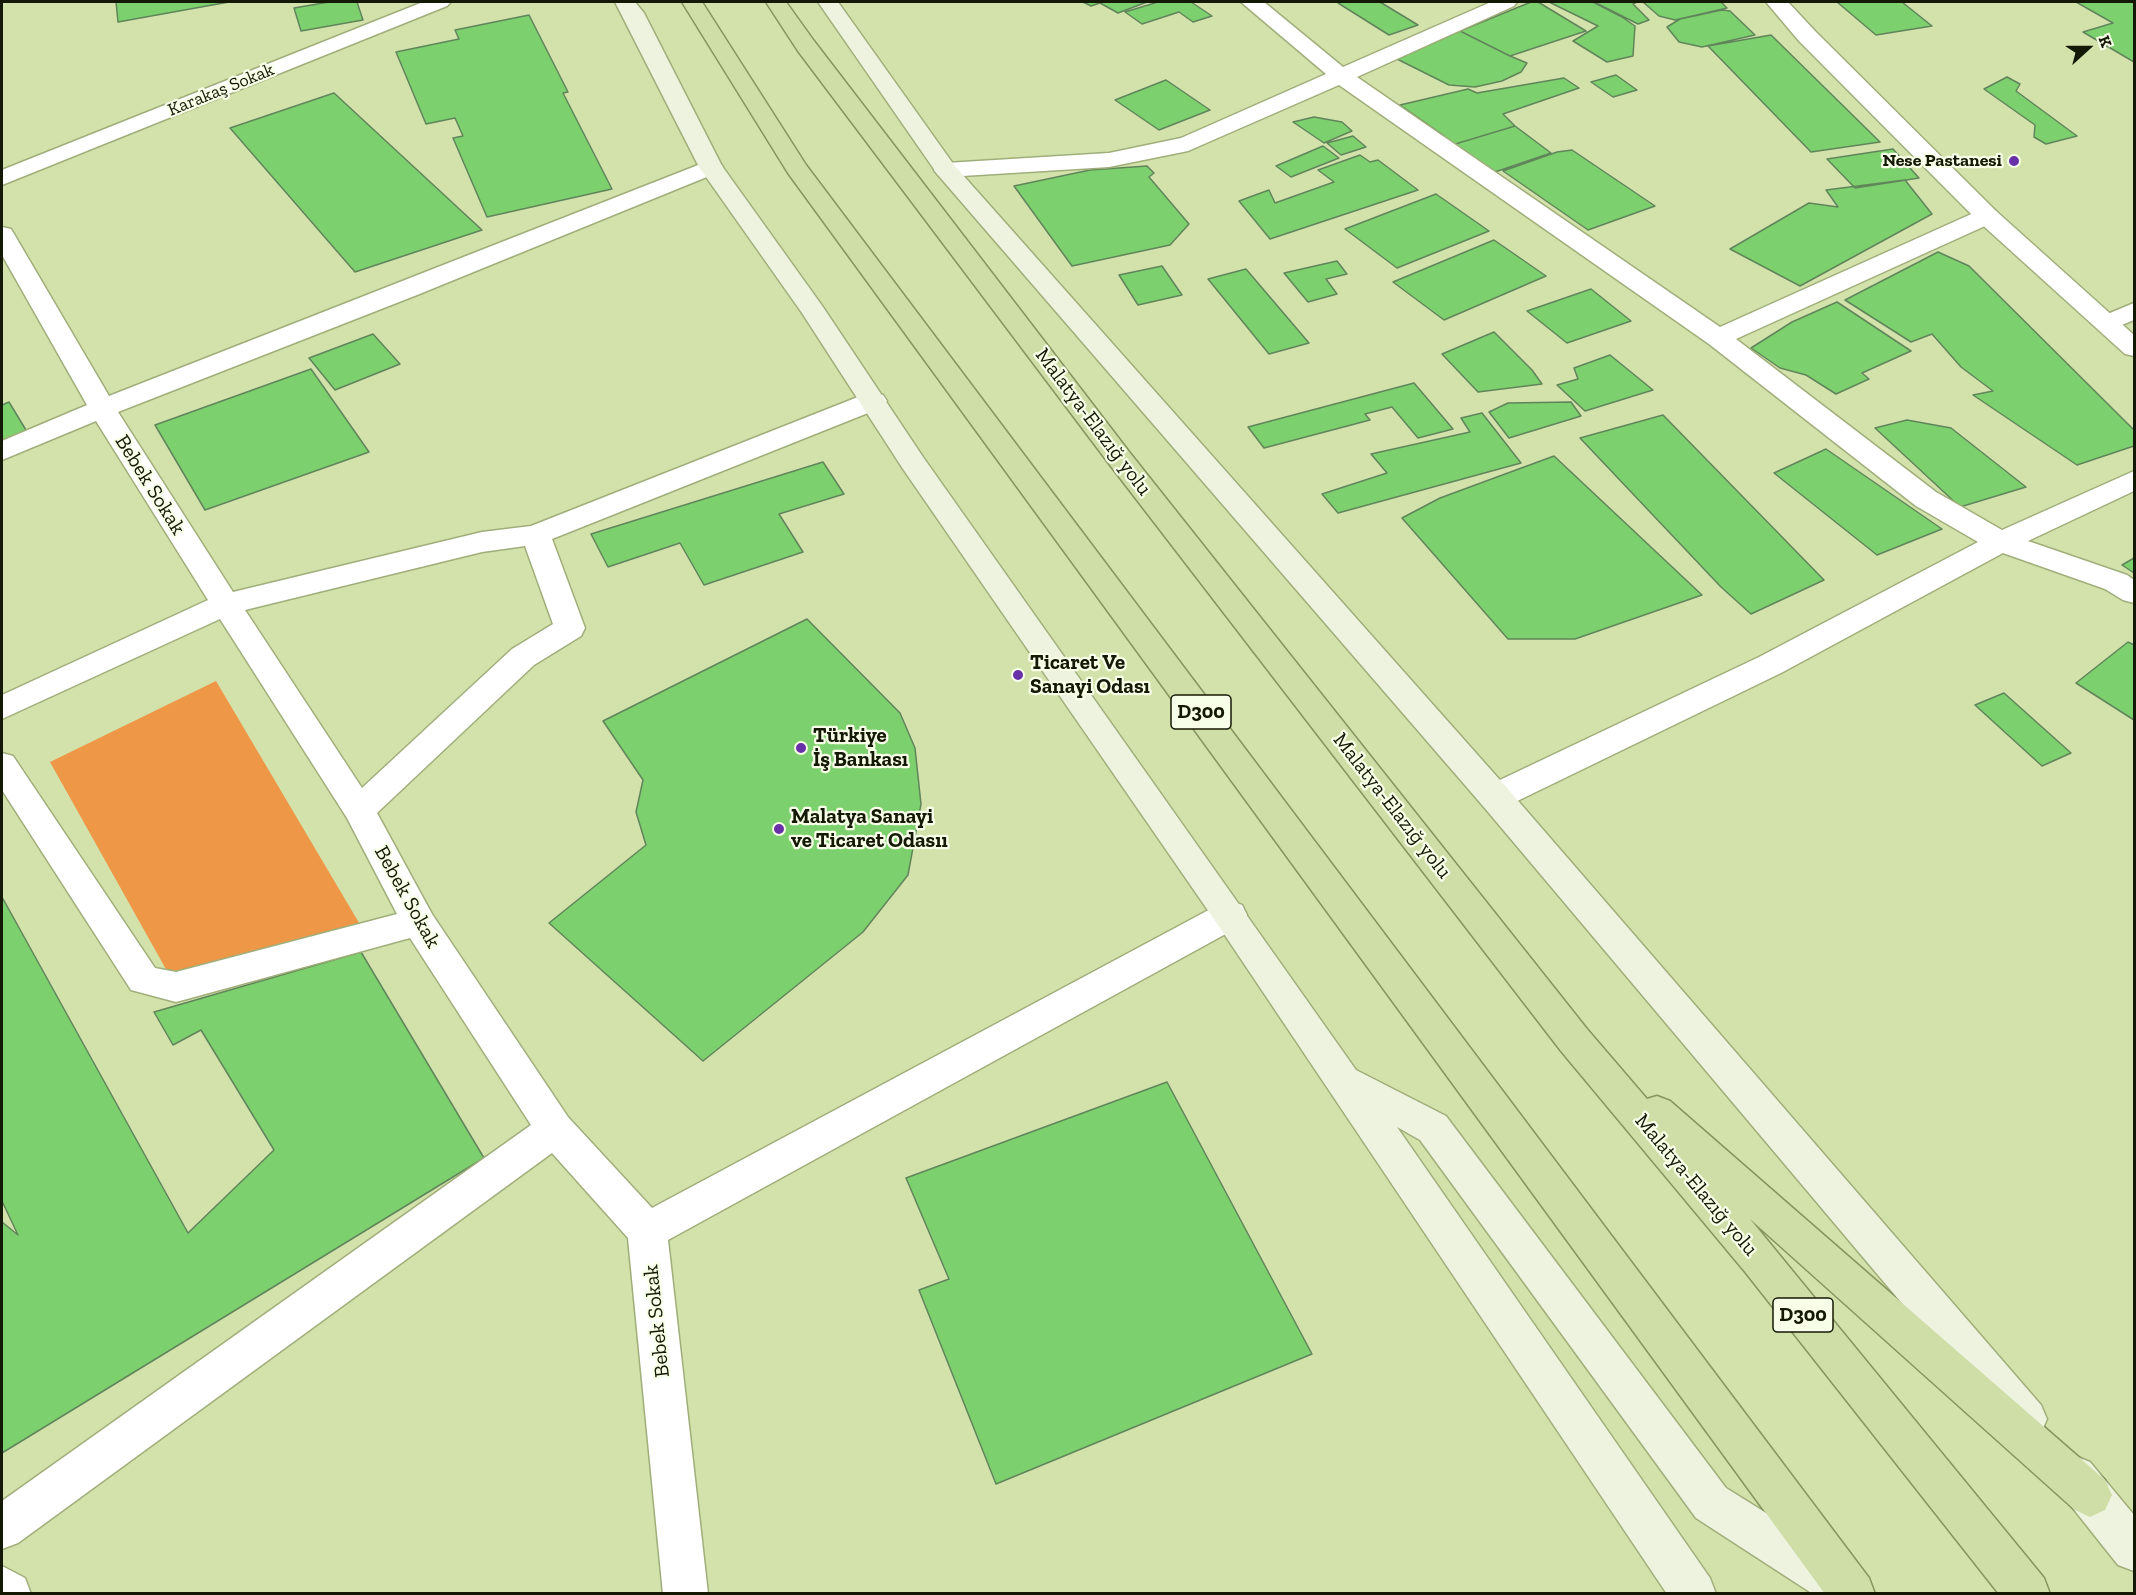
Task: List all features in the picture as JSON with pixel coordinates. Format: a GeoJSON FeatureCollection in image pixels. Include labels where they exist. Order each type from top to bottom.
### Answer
{"type":"FeatureCollection","features":[{"type":"Feature","properties":{"kind":"highway","name":"D300"},"geometry":{"type":"LineString","coordinates":[[692,2],[796,168],[1852,1593]]}},
{"type":"Feature","properties":{"kind":"highway","name":"Malatya-Elazığ yolu"},"geometry":{"type":"LineString","coordinates":[[776,2],[806,46],[1127,468],[1574,1040],[1760,1260],[2028,1593]]}},
{"type":"Feature","properties":{"kind":"highway"},"geometry":{"type":"LineString","coordinates":[[1574,1040],[2090,1495]]}},
{"type":"Feature","properties":{"kind":"main road"},"geometry":{"type":"LineString","coordinates":[[625,2],[636,18],[711,167],[814,312],[913,463],[1230,915],[1340,1079],[1694,1593]]}},
{"type":"Feature","properties":{"kind":"main road"},"geometry":{"type":"LineString","coordinates":[[828,2],[946,170],[1495,797],[2090,1495],[2134,1550]]}},
{"type":"Feature","properties":{"kind":"main road"},"geometry":{"type":"LineString","coordinates":[[1340,1079],[1432,1128],[1711,1503],[1852,1593]]}},
{"type":"Feature","properties":{"kind":"street","name":"Karakaş Sokak"},"geometry":{"type":"LineString","coordinates":[[2,178],[440,2]]}},
{"type":"Feature","properties":{"kind":"street"},"geometry":{"type":"LineString","coordinates":[[1252,2],[1341,76],[1718,338],[1926,499],[2001,542],[2116,582],[2134,593]]}},
{"type":"Feature","properties":{"kind":"street"},"geometry":{"type":"LineString","coordinates":[[946,170],[1109,160],[1188,144],[1507,2]]}},
{"type":"Feature","properties":{"kind":"street"},"geometry":{"type":"LineString","coordinates":[[1777,2],[1807,36],[1987,216],[2134,348]]}},
{"type":"Feature","properties":{"kind":"street"},"geometry":{"type":"LineString","coordinates":[[2,451],[104,408],[408,290],[711,167]]}},
{"type":"Feature","properties":{"kind":"street"},"geometry":{"type":"LineString","coordinates":[[1718,338],[1987,216]]}},
{"type":"Feature","properties":{"kind":"street","name":"Bebek Sokak"},"geometry":{"type":"LineString","coordinates":[[2,234],[125,448],[359,810],[418,922],[555,1130],[647,1231],[686,1593]]}},
{"type":"Feature","properties":{"kind":"street"},"geometry":{"type":"LineString","coordinates":[[2107,323],[2134,311]]}},
{"type":"Feature","properties":{"kind":"street"},"geometry":{"type":"LineString","coordinates":[[2,708],[225,604],[482,542],[536,535],[873,401]]}},
{"type":"Feature","properties":{"kind":"street"},"geometry":{"type":"LineString","coordinates":[[1495,797],[1770,665],[2001,542],[2134,480]]}},
{"type":"Feature","properties":{"kind":"street"},"geometry":{"type":"LineString","coordinates":[[359,810],[523,657],[570,628],[536,535]]}},
{"type":"Feature","properties":{"kind":"street"},"geometry":{"type":"LineString","coordinates":[[2,765],[144,980],[176,987],[418,922]]}},
{"type":"Feature","properties":{"kind":"street"},"geometry":{"type":"LineString","coordinates":[[647,1231],[1230,915]]}},
{"type":"Feature","properties":{"kind":"street"},"geometry":{"type":"LineString","coordinates":[[2,1527],[555,1130]]}},
{"type":"Feature","properties":{"kind":"street"},"geometry":{"type":"LineString","coordinates":[[2,1588],[9,1593]]}},
{"type":"Feature","properties":{"kind":"shaded area"},"geometry":{"type":"Polygon","coordinates":[[[216,681],[368,938],[181,996],[50,762],[216,681]]]}},
{"type":"Feature","properties":{"kind":"building"},"geometry":{"type":"Polygon","coordinates":[[[116,2],[229,2],[118,22],[116,2]]]}},
{"type":"Feature","properties":{"kind":"building"},"geometry":{"type":"Polygon","coordinates":[[[329,2],[357,2],[363,20],[301,31],[294,8],[329,2]]]}},
{"type":"Feature","properties":{"kind":"building"},"geometry":{"type":"Polygon","coordinates":[[[1083,2],[1147,2],[1118,13],[1100,3],[1091,6],[1083,2]]]}},
{"type":"Feature","properties":{"kind":"building"},"geometry":{"type":"Polygon","coordinates":[[[1158,2],[1191,2],[1212,16],[1193,22],[1179,12],[1142,24],[1125,12],[1158,2]]]}},
{"type":"Feature","properties":{"kind":"building"},"geometry":{"type":"Polygon","coordinates":[[[1380,2],[1418,25],[1389,35],[1338,3],[1380,2]]]}},
{"type":"Feature","properties":{"kind":"building"},"geometry":{"type":"Polygon","coordinates":[[[1531,2],[1538,2],[1586,31],[1510,56],[1460,31],[1531,2]]]}},
{"type":"Feature","properties":{"kind":"building"},"geometry":{"type":"Polygon","coordinates":[[[1549,2],[1593,2],[1622,17],[1635,26],[1633,56],[1607,62],[1573,41],[1598,26],[1549,2]]]}},
{"type":"Feature","properties":{"kind":"building"},"geometry":{"type":"Polygon","coordinates":[[[1594,2],[1637,2],[1633,4],[1649,20],[1638,24],[1594,2]]]}},
{"type":"Feature","properties":{"kind":"building"},"geometry":{"type":"Polygon","coordinates":[[[1643,2],[1721,2],[1727,8],[1675,20],[1659,16],[1643,2]]]}},
{"type":"Feature","properties":{"kind":"building"},"geometry":{"type":"Polygon","coordinates":[[[1837,2],[1902,2],[1932,26],[1876,35],[1837,2]]]}},
{"type":"Feature","properties":{"kind":"building"},"geometry":{"type":"Polygon","coordinates":[[[2076,2],[2134,2],[2134,62],[2083,32],[2113,23],[2076,2]]]}},
{"type":"Feature","properties":{"kind":"building"},"geometry":{"type":"Polygon","coordinates":[[[1722,10],[1730,11],[1755,35],[1702,47],[1679,42],[1667,27],[1680,19],[1722,10]]]}},
{"type":"Feature","properties":{"kind":"building"},"geometry":{"type":"Polygon","coordinates":[[[529,15],[568,92],[563,93],[612,189],[487,217],[453,138],[463,136],[455,118],[426,124],[396,52],[459,39],[455,30],[529,15]]]}},
{"type":"Feature","properties":{"kind":"building"},"geometry":{"type":"Polygon","coordinates":[[[1460,31],[1527,63],[1521,72],[1502,81],[1475,87],[1449,85],[1397,59],[1460,31]]]}},
{"type":"Feature","properties":{"kind":"building"},"geometry":{"type":"Polygon","coordinates":[[[1771,35],[1880,142],[1811,152],[1708,46],[1771,35]]]}},
{"type":"Feature","properties":{"kind":"building"},"geometry":{"type":"Polygon","coordinates":[[[1616,75],[1637,90],[1613,97],[1591,82],[1616,75]]]}},
{"type":"Feature","properties":{"kind":"building"},"geometry":{"type":"Polygon","coordinates":[[[2007,77],[2020,84],[2016,91],[2077,136],[2046,144],[2034,137],[2035,125],[1984,89],[2007,77]]]}},
{"type":"Feature","properties":{"kind":"building"},"geometry":{"type":"Polygon","coordinates":[[[1564,78],[1579,88],[1503,114],[1515,126],[1452,145],[1443,135],[1400,105],[1468,89],[1477,93],[1564,78]]]}},
{"type":"Feature","properties":{"kind":"building"},"geometry":{"type":"Polygon","coordinates":[[[1166,80],[1210,110],[1159,130],[1115,100],[1166,80]]]}},
{"type":"Feature","properties":{"kind":"building"},"geometry":{"type":"Polygon","coordinates":[[[334,93],[482,230],[355,272],[230,128],[334,93]]]}},
{"type":"Feature","properties":{"kind":"building"},"geometry":{"type":"Polygon","coordinates":[[[1314,117],[1342,122],[1352,131],[1324,143],[1293,122],[1314,117]]]}},
{"type":"Feature","properties":{"kind":"building"},"geometry":{"type":"Polygon","coordinates":[[[1515,126],[1551,153],[1492,173],[1452,145],[1515,126]]]}},
{"type":"Feature","properties":{"kind":"building"},"geometry":{"type":"Polygon","coordinates":[[[1353,136],[1366,147],[1341,155],[1327,143],[1353,136]]]}},
{"type":"Feature","properties":{"kind":"building"},"geometry":{"type":"Polygon","coordinates":[[[1323,146],[1339,158],[1291,177],[1276,166],[1323,146]]]}},
{"type":"Feature","properties":{"kind":"building"},"geometry":{"type":"Polygon","coordinates":[[[1893,149],[1919,178],[1855,188],[1827,159],[1893,149]]]}},
{"type":"Feature","properties":{"kind":"building"},"geometry":{"type":"Polygon","coordinates":[[[1572,150],[1655,206],[1588,230],[1503,171],[1557,152],[1572,150]]]}},
{"type":"Feature","properties":{"kind":"building"},"geometry":{"type":"Polygon","coordinates":[[[1360,155],[1370,162],[1378,160],[1418,190],[1270,239],[1239,201],[1269,190],[1275,203],[1334,182],[1318,170],[1360,155]]]}},
{"type":"Feature","properties":{"kind":"building"},"geometry":{"type":"Polygon","coordinates":[[[1147,166],[1154,173],[1149,177],[1189,224],[1170,245],[1072,266],[1014,186],[1090,170],[1147,166]]]}},
{"type":"Feature","properties":{"kind":"building"},"geometry":{"type":"Polygon","coordinates":[[[1905,180],[1932,214],[1800,286],[1730,249],[1809,203],[1838,207],[1826,190],[1905,180]]]}},
{"type":"Feature","properties":{"kind":"building"},"geometry":{"type":"Polygon","coordinates":[[[1436,194],[1489,231],[1397,268],[1345,229],[1436,194]]]}},
{"type":"Feature","properties":{"kind":"building"},"geometry":{"type":"Polygon","coordinates":[[[1494,240],[1546,276],[1444,320],[1393,282],[1494,240]]]}},
{"type":"Feature","properties":{"kind":"building"},"geometry":{"type":"Polygon","coordinates":[[[1938,252],[1969,266],[2134,430],[2134,446],[2077,465],[1973,395],[1993,391],[1961,367],[1932,334],[1911,342],[1845,300],[1938,252]]]}},
{"type":"Feature","properties":{"kind":"building"},"geometry":{"type":"Polygon","coordinates":[[[1337,261],[1347,274],[1326,279],[1337,294],[1308,302],[1284,273],[1337,261]]]}},
{"type":"Feature","properties":{"kind":"building"},"geometry":{"type":"Polygon","coordinates":[[[1162,266],[1182,295],[1138,305],[1119,275],[1162,266]]]}},
{"type":"Feature","properties":{"kind":"building"},"geometry":{"type":"Polygon","coordinates":[[[1246,269],[1309,343],[1269,354],[1208,279],[1246,269]]]}},
{"type":"Feature","properties":{"kind":"building"},"geometry":{"type":"Polygon","coordinates":[[[1591,289],[1631,321],[1567,343],[1527,311],[1591,289]]]}},
{"type":"Feature","properties":{"kind":"building"},"geometry":{"type":"Polygon","coordinates":[[[1837,302],[1911,351],[1862,373],[1869,379],[1836,394],[1806,375],[1780,368],[1751,348],[1792,322],[1837,302]]]}},
{"type":"Feature","properties":{"kind":"building"},"geometry":{"type":"Polygon","coordinates":[[[1494,332],[1532,370],[1542,384],[1478,392],[1442,354],[1494,332]]]}},
{"type":"Feature","properties":{"kind":"building"},"geometry":{"type":"Polygon","coordinates":[[[373,334],[400,364],[335,390],[309,358],[373,334]]]}},
{"type":"Feature","properties":{"kind":"building"},"geometry":{"type":"Polygon","coordinates":[[[1610,355],[1653,390],[1585,411],[1557,385],[1578,379],[1574,368],[1610,355]]]}},
{"type":"Feature","properties":{"kind":"building"},"geometry":{"type":"Polygon","coordinates":[[[311,369],[369,452],[205,510],[155,425],[311,369]]]}},
{"type":"Feature","properties":{"kind":"building"},"geometry":{"type":"Polygon","coordinates":[[[1414,383],[1453,429],[1418,438],[1392,407],[1365,414],[1370,420],[1264,448],[1248,427],[1414,383]]]}},
{"type":"Feature","properties":{"kind":"building"},"geometry":{"type":"Polygon","coordinates":[[[9,402],[29,435],[2,446],[2,405],[9,402]]]}},
{"type":"Feature","properties":{"kind":"building"},"geometry":{"type":"Polygon","coordinates":[[[1571,402],[1581,416],[1509,438],[1489,412],[1508,403],[1571,402]]]}},
{"type":"Feature","properties":{"kind":"building"},"geometry":{"type":"Polygon","coordinates":[[[1482,413],[1521,463],[1338,513],[1322,494],[1387,473],[1371,454],[1470,432],[1461,418],[1482,413]]]}},
{"type":"Feature","properties":{"kind":"building"},"geometry":{"type":"Polygon","coordinates":[[[1663,415],[1824,580],[1751,614],[1721,587],[1580,438],[1663,415]]]}},
{"type":"Feature","properties":{"kind":"building"},"geometry":{"type":"Polygon","coordinates":[[[1907,420],[1951,428],[2026,487],[1960,507],[1875,428],[1907,420]]]}},
{"type":"Feature","properties":{"kind":"building"},"geometry":{"type":"Polygon","coordinates":[[[1826,449],[1942,529],[1877,555],[1774,473],[1826,449]]]}},
{"type":"Feature","properties":{"kind":"building"},"geometry":{"type":"Polygon","coordinates":[[[1554,456],[1702,595],[1575,639],[1508,639],[1402,518],[1440,498],[1554,456]]]}},
{"type":"Feature","properties":{"kind":"building"},"geometry":{"type":"Polygon","coordinates":[[[823,462],[844,494],[779,514],[803,552],[704,585],[680,543],[608,567],[591,534],[823,462]]]}},
{"type":"Feature","properties":{"kind":"building"},"geometry":{"type":"Polygon","coordinates":[[[2134,558],[2134,573],[2122,565],[2134,558]]]}},
{"type":"Feature","properties":{"kind":"building","name":"Malatya Sanayi ve Ticaret Odasıı"},"geometry":{"type":"Polygon","coordinates":[[[807,619],[900,713],[915,748],[921,804],[908,875],[863,932],[703,1061],[549,923],[646,845],[636,812],[643,780],[603,721],[807,619]]]}},
{"type":"Feature","properties":{"kind":"building"},"geometry":{"type":"Polygon","coordinates":[[[2128,642],[2134,645],[2134,720],[2076,683],[2128,642]]]}},
{"type":"Feature","properties":{"kind":"building"},"geometry":{"type":"Polygon","coordinates":[[[2004,693],[2071,753],[2042,766],[1975,705],[2004,693]]]}},
{"type":"Feature","properties":{"kind":"building"},"geometry":{"type":"Polygon","coordinates":[[[2,897],[188,1233],[274,1150],[201,1030],[173,1045],[154,1012],[361,952],[484,1158],[2,1453],[2,1222],[18,1235],[2,1201],[2,897]]]}},
{"type":"Feature","properties":{"kind":"building"},"geometry":{"type":"Polygon","coordinates":[[[1167,1082],[1312,1354],[996,1484],[919,1290],[949,1279],[906,1178],[1167,1082]]]}},
{"type":"Feature","properties":{"kind":"place","name":"Nese Pastanesi"},"geometry":{"type":"Point","coordinates":[2014,161]}},
{"type":"Feature","properties":{"kind":"place","name":"Ticaret Ve Sanayi Odası"},"geometry":{"type":"Point","coordinates":[1018,675]}},
{"type":"Feature","properties":{"kind":"place","name":"Türkiye İş Bankası"},"geometry":{"type":"Point","coordinates":[801,748]}},
{"type":"Feature","properties":{"kind":"place","name":"Malatya Sanayi ve Ticaret Odasıı"},"geometry":{"type":"Point","coordinates":[779,829]}}]}
